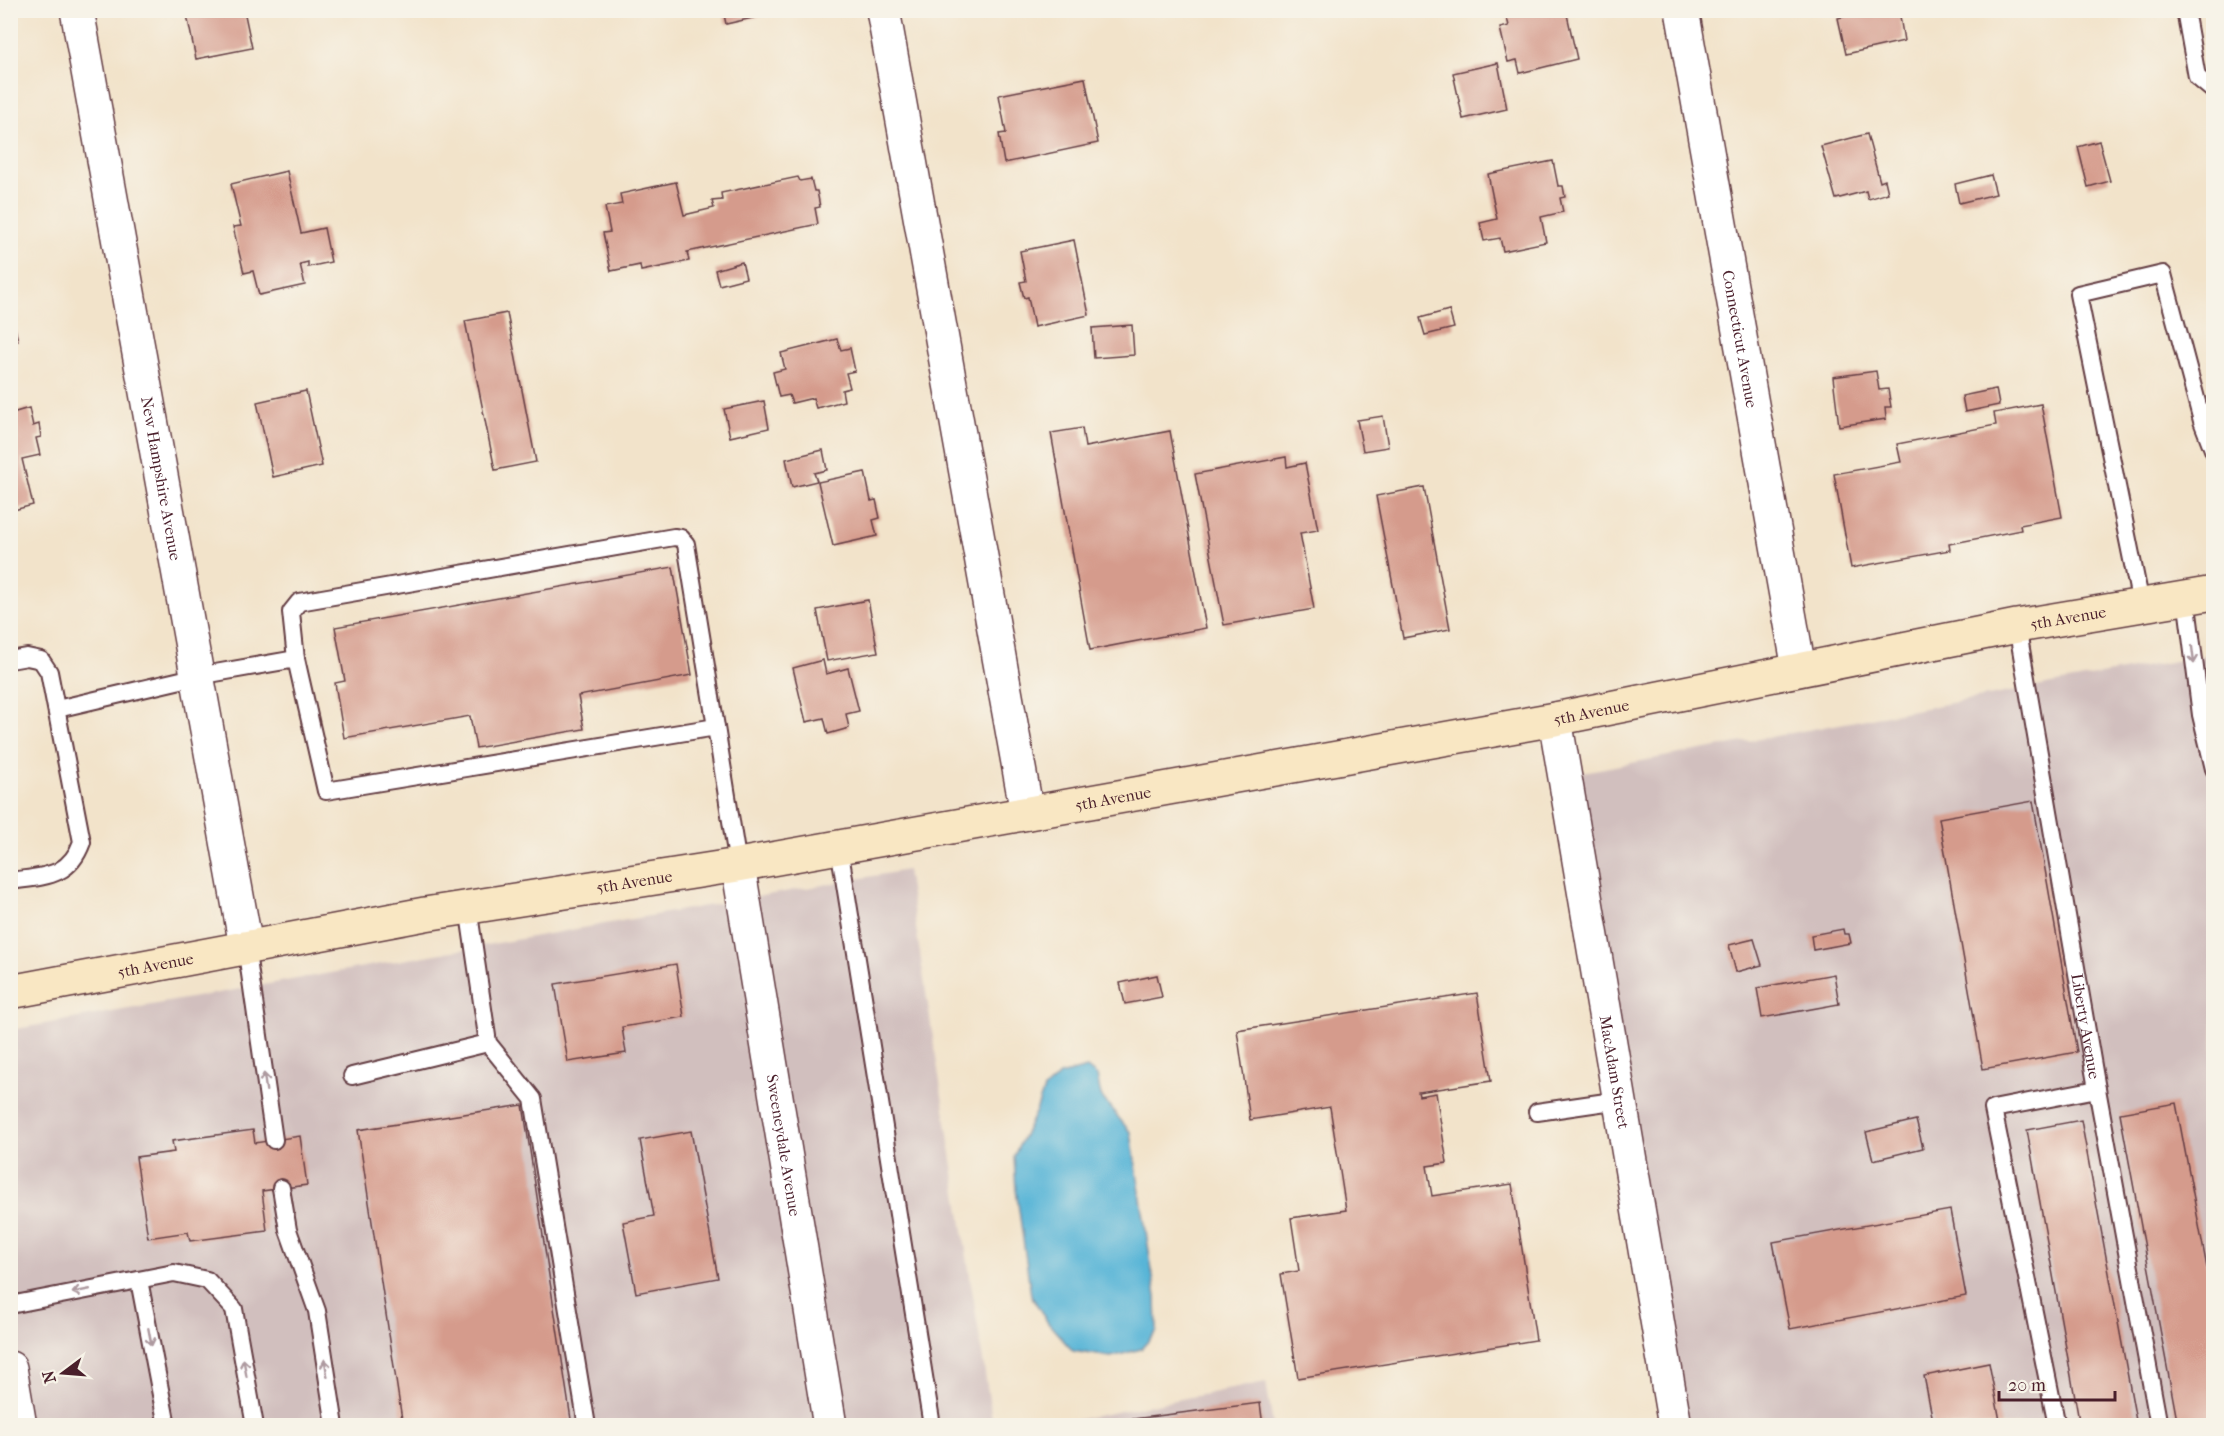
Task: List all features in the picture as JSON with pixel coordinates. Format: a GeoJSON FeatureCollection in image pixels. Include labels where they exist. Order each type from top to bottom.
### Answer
{"type":"FeatureCollection","features":[{"type":"Feature","properties":{"kind":"main road","name":"5th Avenue"},"geometry":{"type":"LineString","coordinates":[[10,992],[246,946],[468,907],[738,865],[1555,719],[2017,626],[2200,595]]}},
{"type":"Feature","properties":{"kind":"street","name":"New Hampshire Avenue"},"geometry":{"type":"LineString","coordinates":[[77,10],[246,946]]}},
{"type":"Feature","properties":{"kind":"street"},"geometry":{"type":"LineString","coordinates":[[883,10],[1027,813]]}},
{"type":"Feature","properties":{"kind":"street","name":"Connecticut Avenue"},"geometry":{"type":"LineString","coordinates":[[1682,10],[1800,669]]}},
{"type":"Feature","properties":{"kind":"street","name":"MacAdam Street"},"geometry":{"type":"LineString","coordinates":[[1555,719],[1675,1425]]}},
{"type":"Feature","properties":{"kind":"street","name":"Sweeneydale Avenue"},"geometry":{"type":"LineString","coordinates":[[738,865],[830,1425]]}},
{"type":"Feature","properties":{"kind":"street"},"geometry":{"type":"LineString","coordinates":[[10,1368],[17,1423]]}},
{"type":"Feature","properties":{"kind":"lane"},"geometry":{"type":"LineString","coordinates":[[2185,10],[2197,77],[2214,91]]}},
{"type":"Feature","properties":{"kind":"lane"},"geometry":{"type":"LineString","coordinates":[[2141,604],[2078,294],[2163,274],[2202,422],[2214,452]]}},
{"type":"Feature","properties":{"kind":"lane"},"geometry":{"type":"LineString","coordinates":[[716,727],[326,791],[296,659],[291,612],[299,602],[674,537],[681,538],[686,544],[716,727],[738,865]]}},
{"type":"Feature","properties":{"kind":"lane"},"geometry":{"type":"LineString","coordinates":[[2200,595],[2201,715],[2214,769]]}},
{"type":"Feature","properties":{"kind":"lane","name":"Liberty Avenue"},"geometry":{"type":"LineString","coordinates":[[2017,626],[2097,1089],[2159,1425]]}},
{"type":"Feature","properties":{"kind":"lane"},"geometry":{"type":"LineString","coordinates":[[10,660],[27,657],[41,660],[50,672],[82,842],[76,858],[63,870],[39,877],[10,881]]}},
{"type":"Feature","properties":{"kind":"lane"},"geometry":{"type":"LineString","coordinates":[[57,709],[198,676],[296,659]]}},
{"type":"Feature","properties":{"kind":"lane"},"geometry":{"type":"LineString","coordinates":[[839,847],[932,1425]]}},
{"type":"Feature","properties":{"kind":"lane"},"geometry":{"type":"LineString","coordinates":[[468,907],[488,1043],[533,1099],[587,1425]]}},
{"type":"Feature","properties":{"kind":"lane"},"geometry":{"type":"LineString","coordinates":[[246,946],[274,1140]]}},
{"type":"Feature","properties":{"kind":"lane"},"geometry":{"type":"LineString","coordinates":[[352,1076],[488,1043]]}},
{"type":"Feature","properties":{"kind":"lane"},"geometry":{"type":"LineString","coordinates":[[2057,1425],[1993,1109],[2097,1089]]}},
{"type":"Feature","properties":{"kind":"lane"},"geometry":{"type":"LineString","coordinates":[[1537,1112],[1620,1100]]}},
{"type":"Feature","properties":{"kind":"lane"},"geometry":{"type":"LineString","coordinates":[[281,1188],[288,1230],[317,1311],[335,1425]]}},
{"type":"Feature","properties":{"kind":"lane"},"geometry":{"type":"LineString","coordinates":[[10,1305],[174,1273],[207,1280],[234,1309],[255,1425]]}},
{"type":"Feature","properties":{"kind":"lane"},"geometry":{"type":"LineString","coordinates":[[139,1280],[167,1425]]}},
{"type":"Feature","properties":{"kind":"shaded area"},"geometry":{"type":"Polygon","coordinates":[[[2213,654],[2213,1425],[1679,1425],[1567,775],[2213,654]]]}},
{"type":"Feature","properties":{"kind":"shaded area"},"geometry":{"type":"Polygon","coordinates":[[[907,870],[993,1425],[11,1426],[11,1030],[907,870]]]}},
{"type":"Feature","properties":{"kind":"shaded area"},"geometry":{"type":"Polygon","coordinates":[[[1266,1382],[1273,1425],[1046,1426],[1266,1382]]]}},
{"type":"Feature","properties":{"kind":"water"},"geometry":{"type":"Polygon","coordinates":[[[1087,1068],[1097,1076],[1101,1096],[1131,1133],[1156,1297],[1157,1331],[1141,1349],[1111,1357],[1073,1351],[1048,1323],[1031,1295],[1016,1189],[1014,1156],[1044,1089],[1060,1075],[1087,1068]]]}},
{"type":"Feature","properties":{"kind":"building"},"geometry":{"type":"Polygon","coordinates":[[[186,10],[244,10],[252,48],[196,59],[186,10]]]}},
{"type":"Feature","properties":{"kind":"building"},"geometry":{"type":"Polygon","coordinates":[[[723,10],[783,10],[783,11],[726,24],[723,10]]]}},
{"type":"Feature","properties":{"kind":"building"},"geometry":{"type":"Polygon","coordinates":[[[1505,10],[1566,10],[1577,59],[1520,73],[1517,60],[1508,62],[1500,28],[1509,26],[1505,10]]]}},
{"type":"Feature","properties":{"kind":"building"},"geometry":{"type":"Polygon","coordinates":[[[1870,10],[1899,10],[1904,41],[1846,54],[1838,18],[1870,10]]]}},
{"type":"Feature","properties":{"kind":"building"},"geometry":{"type":"Polygon","coordinates":[[[1498,63],[1507,109],[1463,119],[1453,73],[1498,63]]]}},
{"type":"Feature","properties":{"kind":"building"},"geometry":{"type":"Polygon","coordinates":[[[1085,78],[1098,143],[1004,163],[999,134],[1006,133],[999,95],[1085,78]]]}},
{"type":"Feature","properties":{"kind":"building"},"geometry":{"type":"Polygon","coordinates":[[[1867,134],[1880,182],[1885,180],[1888,193],[1868,199],[1866,191],[1836,199],[1821,146],[1867,134]]]}},
{"type":"Feature","properties":{"kind":"building"},"geometry":{"type":"Polygon","coordinates":[[[2099,141],[2110,181],[2088,187],[2078,147],[2099,141]]]}},
{"type":"Feature","properties":{"kind":"building"},"geometry":{"type":"Polygon","coordinates":[[[1553,161],[1558,186],[1563,186],[1565,197],[1560,198],[1563,212],[1541,217],[1546,242],[1503,251],[1500,238],[1484,241],[1480,223],[1497,219],[1488,174],[1553,161]]]}},
{"type":"Feature","properties":{"kind":"building"},"geometry":{"type":"Polygon","coordinates":[[[287,171],[301,233],[324,228],[331,262],[308,267],[308,262],[300,264],[305,285],[259,295],[253,271],[244,273],[233,227],[241,226],[231,184],[287,171]]]}},
{"type":"Feature","properties":{"kind":"building"},"geometry":{"type":"Polygon","coordinates":[[[1991,175],[1996,194],[1959,203],[1955,184],[1991,175]]]}},
{"type":"Feature","properties":{"kind":"building"},"geometry":{"type":"Polygon","coordinates":[[[798,177],[800,181],[811,179],[814,191],[817,191],[820,207],[815,208],[818,224],[687,252],[689,261],[641,271],[640,265],[611,271],[603,233],[610,232],[605,207],[622,204],[620,194],[676,182],[684,215],[714,208],[712,201],[722,200],[721,193],[798,177]]]}},
{"type":"Feature","properties":{"kind":"building"},"geometry":{"type":"Polygon","coordinates":[[[1074,240],[1089,315],[1034,327],[1028,297],[1024,298],[1020,282],[1026,281],[1020,251],[1074,240]]]}},
{"type":"Feature","properties":{"kind":"building"},"geometry":{"type":"Polygon","coordinates":[[[742,262],[746,278],[719,285],[715,270],[742,262]]]}},
{"type":"Feature","properties":{"kind":"building"},"geometry":{"type":"Polygon","coordinates":[[[1449,310],[1454,328],[1425,335],[1420,318],[1449,310]]]}},
{"type":"Feature","properties":{"kind":"building"},"geometry":{"type":"Polygon","coordinates":[[[507,313],[536,462],[495,470],[465,321],[507,313]]]}},
{"type":"Feature","properties":{"kind":"building"},"geometry":{"type":"Polygon","coordinates":[[[13,320],[18,341],[10,343],[10,321],[13,320]]]}},
{"type":"Feature","properties":{"kind":"building"},"geometry":{"type":"Polygon","coordinates":[[[1132,325],[1134,355],[1094,358],[1092,328],[1132,325]]]}},
{"type":"Feature","properties":{"kind":"building"},"geometry":{"type":"Polygon","coordinates":[[[837,339],[841,350],[850,348],[855,371],[846,373],[850,388],[842,390],[844,401],[816,408],[813,398],[792,403],[789,395],[779,397],[773,372],[785,369],[781,353],[837,339]]]}},
{"type":"Feature","properties":{"kind":"building"},"geometry":{"type":"Polygon","coordinates":[[[1876,371],[1879,390],[1888,389],[1891,407],[1885,407],[1886,419],[1839,426],[1833,377],[1876,371]]]}},
{"type":"Feature","properties":{"kind":"building"},"geometry":{"type":"Polygon","coordinates":[[[1996,389],[1999,405],[1965,412],[1962,396],[1996,389]]]}},
{"type":"Feature","properties":{"kind":"building"},"geometry":{"type":"Polygon","coordinates":[[[306,391],[322,466],[273,477],[257,402],[306,391]]]}},
{"type":"Feature","properties":{"kind":"building"},"geometry":{"type":"Polygon","coordinates":[[[764,401],[769,428],[730,437],[724,409],[764,401]]]}},
{"type":"Feature","properties":{"kind":"building"},"geometry":{"type":"Polygon","coordinates":[[[2041,404],[2062,517],[2020,525],[2021,530],[1949,544],[1950,550],[1851,568],[1834,474],[1901,462],[1897,444],[1996,425],[1994,413],[2041,404]]]}},
{"type":"Feature","properties":{"kind":"building"},"geometry":{"type":"Polygon","coordinates":[[[10,408],[12,413],[29,408],[33,426],[39,424],[41,437],[36,438],[40,455],[22,459],[33,505],[10,511],[10,408]]]}},
{"type":"Feature","properties":{"kind":"building"},"geometry":{"type":"Polygon","coordinates":[[[1383,416],[1388,447],[1363,451],[1357,420],[1383,416]]]}},
{"type":"Feature","properties":{"kind":"building"},"geometry":{"type":"Polygon","coordinates":[[[1082,428],[1085,447],[1170,431],[1206,628],[1090,650],[1051,433],[1082,428]]]}},
{"type":"Feature","properties":{"kind":"building"},"geometry":{"type":"Polygon","coordinates":[[[823,450],[827,470],[814,473],[817,481],[792,487],[786,459],[823,450]]]}},
{"type":"Feature","properties":{"kind":"building"},"geometry":{"type":"Polygon","coordinates":[[[1286,457],[1287,467],[1305,463],[1318,530],[1300,533],[1314,609],[1224,625],[1195,474],[1286,457]]]}},
{"type":"Feature","properties":{"kind":"building"},"geometry":{"type":"Polygon","coordinates":[[[865,472],[871,501],[876,500],[880,518],[873,520],[877,536],[833,546],[818,482],[865,472]]]}},
{"type":"Feature","properties":{"kind":"building"},"geometry":{"type":"Polygon","coordinates":[[[1424,487],[1450,629],[1403,638],[1376,496],[1424,487]]]}},
{"type":"Feature","properties":{"kind":"building"},"geometry":{"type":"Polygon","coordinates":[[[673,567],[692,675],[578,696],[584,729],[476,748],[470,716],[344,738],[335,683],[345,681],[335,627],[673,567]]]}},
{"type":"Feature","properties":{"kind":"building"},"geometry":{"type":"Polygon","coordinates":[[[868,600],[878,652],[827,661],[817,610],[868,600]]]}},
{"type":"Feature","properties":{"kind":"building"},"geometry":{"type":"Polygon","coordinates":[[[823,660],[826,674],[848,668],[859,711],[846,714],[849,728],[828,734],[824,718],[806,722],[793,668],[823,660]]]}},
{"type":"Feature","properties":{"kind":"building"},"geometry":{"type":"Polygon","coordinates":[[[2033,801],[2077,1052],[1983,1069],[1939,818],[2033,801]]]}},
{"type":"Feature","properties":{"kind":"building"},"geometry":{"type":"Polygon","coordinates":[[[1843,929],[1844,934],[1849,934],[1851,943],[1813,950],[1811,935],[1843,929]]]}},
{"type":"Feature","properties":{"kind":"building"},"geometry":{"type":"Polygon","coordinates":[[[1754,939],[1762,965],[1736,972],[1729,945],[1754,939]]]}},
{"type":"Feature","properties":{"kind":"building"},"geometry":{"type":"Polygon","coordinates":[[[676,964],[684,1017],[622,1027],[626,1053],[568,1062],[555,984],[676,964]]]}},
{"type":"Feature","properties":{"kind":"building"},"geometry":{"type":"Polygon","coordinates":[[[1834,974],[1839,1004],[1762,1018],[1757,988],[1834,974]]]}},
{"type":"Feature","properties":{"kind":"building"},"geometry":{"type":"Polygon","coordinates":[[[1157,975],[1162,997],[1125,1004],[1120,983],[1157,975]]]}},
{"type":"Feature","properties":{"kind":"building"},"geometry":{"type":"Polygon","coordinates":[[[1477,993],[1491,1081],[1418,1092],[1419,1096],[1436,1093],[1447,1163],[1427,1166],[1432,1196],[1512,1184],[1536,1340],[1298,1378],[1281,1274],[1299,1271],[1291,1218],[1346,1210],[1330,1107],[1250,1120],[1237,1030],[1477,993]]]}},
{"type":"Feature","properties":{"kind":"building"},"geometry":{"type":"Polygon","coordinates":[[[2176,1103],[2214,1305],[2214,1426],[2178,1426],[2120,1113],[2176,1103]]]}},
{"type":"Feature","properties":{"kind":"building"},"geometry":{"type":"Polygon","coordinates":[[[523,1105],[572,1426],[403,1426],[358,1130],[523,1105]]]}},
{"type":"Feature","properties":{"kind":"building"},"geometry":{"type":"Polygon","coordinates":[[[1916,1120],[1923,1148],[1873,1160],[1866,1132],[1916,1120]]]}},
{"type":"Feature","properties":{"kind":"building"},"geometry":{"type":"Polygon","coordinates":[[[2081,1120],[2137,1426],[2080,1426],[2027,1130],[2081,1120]]]}},
{"type":"Feature","properties":{"kind":"building"},"geometry":{"type":"Polygon","coordinates":[[[253,1130],[255,1143],[300,1136],[307,1185],[262,1191],[267,1231],[190,1241],[188,1232],[148,1238],[136,1157],[174,1152],[172,1141],[253,1130]]]}},
{"type":"Feature","properties":{"kind":"building"},"geometry":{"type":"Polygon","coordinates":[[[691,1131],[718,1278],[636,1293],[623,1222],[654,1216],[640,1140],[691,1131]]]}},
{"type":"Feature","properties":{"kind":"building"},"geometry":{"type":"Polygon","coordinates":[[[1950,1210],[1966,1296],[1790,1329],[1773,1242],[1950,1210]]]}},
{"type":"Feature","properties":{"kind":"building"},"geometry":{"type":"Polygon","coordinates":[[[1989,1363],[2001,1426],[1934,1426],[1924,1376],[1989,1363]]]}},
{"type":"Feature","properties":{"kind":"building"},"geometry":{"type":"Polygon","coordinates":[[[1260,1403],[1263,1426],[1119,1426],[1118,1421],[1260,1403]]]}}]}
